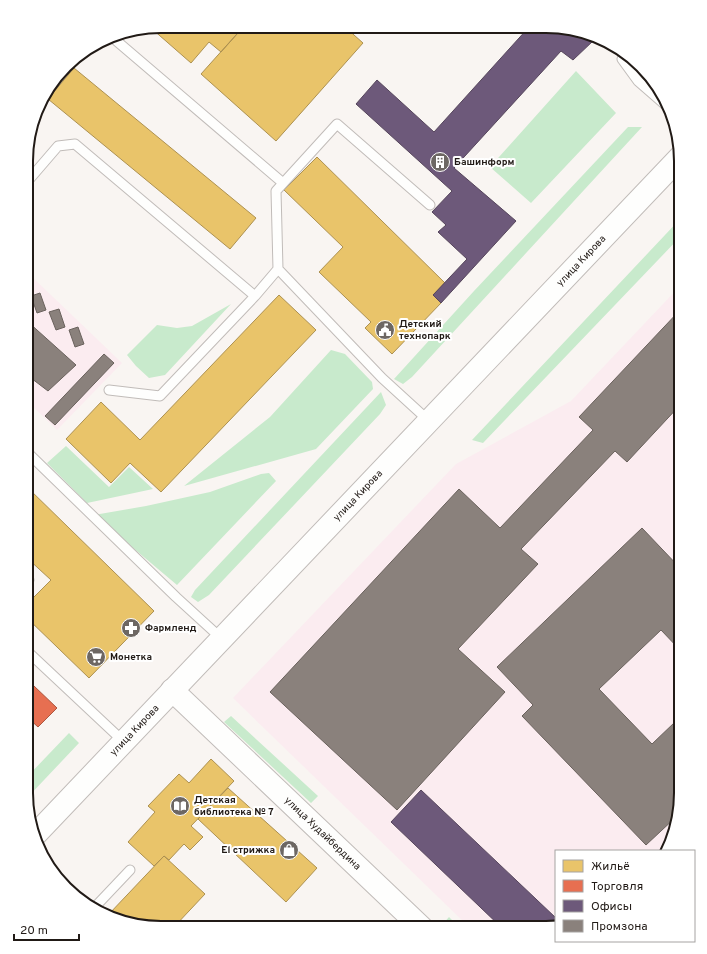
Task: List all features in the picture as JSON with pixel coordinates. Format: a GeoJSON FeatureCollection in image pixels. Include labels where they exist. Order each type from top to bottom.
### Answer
{"type":"FeatureCollection","features":[{"type":"Feature","properties":{"kind":"street","name":"улица Кирова"},"geometry":{"type":"LineString","coordinates":[[39,831],[674,163]]}},
{"type":"Feature","properties":{"kind":"street","name":"улица Худайбердина"},"geometry":{"type":"LineString","coordinates":[[172,690],[415,921]]}},
{"type":"Feature","properties":{"kind":"lane"},"geometry":{"type":"LineString","coordinates":[[117,41],[283,183]]}},
{"type":"Feature","properties":{"kind":"lane"},"geometry":{"type":"LineString","coordinates":[[622,59],[638,81],[657,97]]}},
{"type":"Feature","properties":{"kind":"lane"},"geometry":{"type":"LineString","coordinates":[[109,390],[160,396],[255,296],[278,269],[276,191],[338,124],[430,205]]}},
{"type":"Feature","properties":{"kind":"lane"},"geometry":{"type":"LineString","coordinates":[[33,175],[58,146],[75,144],[255,296]]}},
{"type":"Feature","properties":{"kind":"lane"},"geometry":{"type":"LineString","coordinates":[[278,269],[382,378],[429,420]]}},
{"type":"Feature","properties":{"kind":"lane"},"geometry":{"type":"LineString","coordinates":[[33,458],[176,597],[222,639]]}},
{"type":"Feature","properties":{"kind":"lane"},"geometry":{"type":"LineString","coordinates":[[33,657],[123,742]]}},
{"type":"Feature","properties":{"kind":"lane"},"geometry":{"type":"LineString","coordinates":[[98,904],[130,870]]}},
{"type":"Feature","properties":{"kind":"shaded area"},"geometry":{"type":"Polygon","coordinates":[[[33,278],[122,363],[57,430],[33,407],[33,278]]]}},
{"type":"Feature","properties":{"kind":"shaded area"},"geometry":{"type":"Polygon","coordinates":[[[674,292],[674,801],[672,818],[661,850],[555,850],[555,921],[463,921],[233,698],[456,464],[571,401],[674,292]]]}},
{"type":"Feature","properties":{"kind":"green space"},"geometry":{"type":"Polygon","coordinates":[[[576,71],[616,113],[531,203],[490,167],[576,71]]]}},
{"type":"Feature","properties":{"kind":"green space"},"geometry":{"type":"Polygon","coordinates":[[[628,127],[642,127],[412,377],[403,384],[394,379],[474,291],[628,127]]]}},
{"type":"Feature","properties":{"kind":"green space"},"geometry":{"type":"Polygon","coordinates":[[[674,225],[674,243],[483,443],[472,440],[674,225]]]}},
{"type":"Feature","properties":{"kind":"green space"},"geometry":{"type":"Polygon","coordinates":[[[231,304],[165,375],[149,378],[127,355],[157,325],[177,328],[192,326],[231,304]]]}},
{"type":"Feature","properties":{"kind":"green space"},"geometry":{"type":"Polygon","coordinates":[[[331,350],[345,354],[372,382],[373,389],[316,449],[184,486],[270,417],[331,350]]]}},
{"type":"Feature","properties":{"kind":"green space"},"geometry":{"type":"Polygon","coordinates":[[[381,392],[386,405],[380,414],[209,595],[198,602],[191,597],[195,590],[381,392]]]}},
{"type":"Feature","properties":{"kind":"green space"},"geometry":{"type":"Polygon","coordinates":[[[66,446],[109,487],[129,467],[153,489],[87,503],[47,463],[66,446]]]}},
{"type":"Feature","properties":{"kind":"green space"},"geometry":{"type":"Polygon","coordinates":[[[269,473],[276,481],[177,585],[94,515],[146,506],[210,492],[261,474],[269,473]]]}},
{"type":"Feature","properties":{"kind":"green space"},"geometry":{"type":"Polygon","coordinates":[[[231,716],[318,796],[311,803],[224,722],[231,716]]]}},
{"type":"Feature","properties":{"kind":"green space"},"geometry":{"type":"Polygon","coordinates":[[[69,733],[79,743],[33,792],[33,771],[69,733]]]}},
{"type":"Feature","properties":{"kind":"green space"},"geometry":{"type":"Polygon","coordinates":[[[449,917],[453,921],[446,921],[449,917]]]}},
{"type":"Feature","properties":{"kind":"building: Жильё"},"geometry":{"type":"Polygon","coordinates":[[[157,33],[238,33],[221,52],[209,42],[191,63],[157,33]]]}},
{"type":"Feature","properties":{"kind":"building: Жильё"},"geometry":{"type":"Polygon","coordinates":[[[238,33],[352,33],[363,43],[276,141],[201,74],[238,33]]]}},
{"type":"Feature","properties":{"kind":"building: Жильё"},"geometry":{"type":"Polygon","coordinates":[[[74,68],[256,218],[230,249],[49,100],[74,68]]]}},
{"type":"Feature","properties":{"kind":"building: Жильё"},"geometry":{"type":"Polygon","coordinates":[[[317,157],[445,283],[433,295],[441,303],[392,354],[365,328],[371,322],[319,272],[343,247],[284,190],[317,157]]]}},
{"type":"Feature","properties":{"kind":"building: Жильё"},"geometry":{"type":"Polygon","coordinates":[[[279,295],[316,330],[161,492],[130,463],[111,483],[66,439],[101,402],[140,440],[279,295]]]}},
{"type":"Feature","properties":{"kind":"building: Жильё"},"geometry":{"type":"Polygon","coordinates":[[[33,493],[154,611],[89,678],[33,624],[33,598],[51,580],[33,563],[33,493]]]}},
{"type":"Feature","properties":{"kind":"building: Жильё"},"geometry":{"type":"Polygon","coordinates":[[[211,759],[234,781],[191,826],[203,837],[190,850],[184,844],[169,860],[164,856],[154,866],[128,842],[155,812],[148,806],[179,774],[189,783],[211,759]]]}},
{"type":"Feature","properties":{"kind":"building: Жильё"},"geometry":{"type":"Polygon","coordinates":[[[228,788],[317,868],[286,902],[198,819],[228,788]]]}},
{"type":"Feature","properties":{"kind":"building: Жильё"},"geometry":{"type":"Polygon","coordinates":[[[164,856],[205,894],[180,921],[144,920],[128,917],[112,911],[164,856]]]}},
{"type":"Feature","properties":{"kind":"building: Торговля"},"geometry":{"type":"Polygon","coordinates":[[[34,686],[57,708],[38,727],[33,722],[34,686]]]}},
{"type":"Feature","properties":{"kind":"building: Офисы","name":"Башинформ"},"geometry":{"type":"Polygon","coordinates":[[[524,33],[563,34],[579,37],[592,42],[573,60],[561,51],[454,168],[516,221],[441,303],[433,295],[467,259],[438,232],[446,225],[432,212],[452,191],[356,104],[377,80],[434,132],[524,33]]]}},
{"type":"Feature","properties":{"kind":"building: Офисы"},"geometry":{"type":"Polygon","coordinates":[[[421,790],[555,917],[555,921],[495,921],[391,822],[421,790]]]}},
{"type":"Feature","properties":{"kind":"building: Промзона"},"geometry":{"type":"Polygon","coordinates":[[[40,293],[46,310],[37,313],[33,302],[33,295],[40,293]]]}},
{"type":"Feature","properties":{"kind":"building: Промзона"},"geometry":{"type":"Polygon","coordinates":[[[59,309],[65,327],[56,330],[49,312],[59,309]]]}},
{"type":"Feature","properties":{"kind":"building: Промзона"},"geometry":{"type":"Polygon","coordinates":[[[674,316],[674,412],[627,462],[615,451],[521,549],[538,564],[458,649],[505,692],[397,810],[270,692],[459,489],[500,528],[593,430],[579,417],[674,316]]]}},
{"type":"Feature","properties":{"kind":"building: Промзона"},"geometry":{"type":"Polygon","coordinates":[[[33,326],[76,365],[48,391],[33,380],[33,326]]]}},
{"type":"Feature","properties":{"kind":"building: Промзона"},"geometry":{"type":"Polygon","coordinates":[[[78,327],[84,344],[75,347],[69,330],[78,327]]]}},
{"type":"Feature","properties":{"kind":"building: Промзона"},"geometry":{"type":"Polygon","coordinates":[[[104,354],[114,363],[55,425],[45,416],[104,354]]]}},
{"type":"Feature","properties":{"kind":"building: Промзона"},"geometry":{"type":"Polygon","coordinates":[[[642,528],[674,562],[674,644],[661,630],[599,689],[652,744],[674,723],[674,801],[671,822],[646,845],[522,716],[533,705],[497,667],[642,528]]]}},
{"type":"Feature","properties":{"kind":"place","name":"Башинформ"},"geometry":{"type":"Point","coordinates":[440,162]}},
{"type":"Feature","properties":{"kind":"place","name":"Детский технопарк"},"geometry":{"type":"Point","coordinates":[385,330]}},
{"type":"Feature","properties":{"kind":"place","name":"Фармленд"},"geometry":{"type":"Point","coordinates":[131,628]}},
{"type":"Feature","properties":{"kind":"place","name":"Монетка"},"geometry":{"type":"Point","coordinates":[96,657]}},
{"type":"Feature","properties":{"kind":"place","name":"Детская библиотека № 7"},"geometry":{"type":"Point","coordinates":[180,806]}},
{"type":"Feature","properties":{"kind":"place","name":"El стрижка"},"geometry":{"type":"Point","coordinates":[289,850]}}]}
